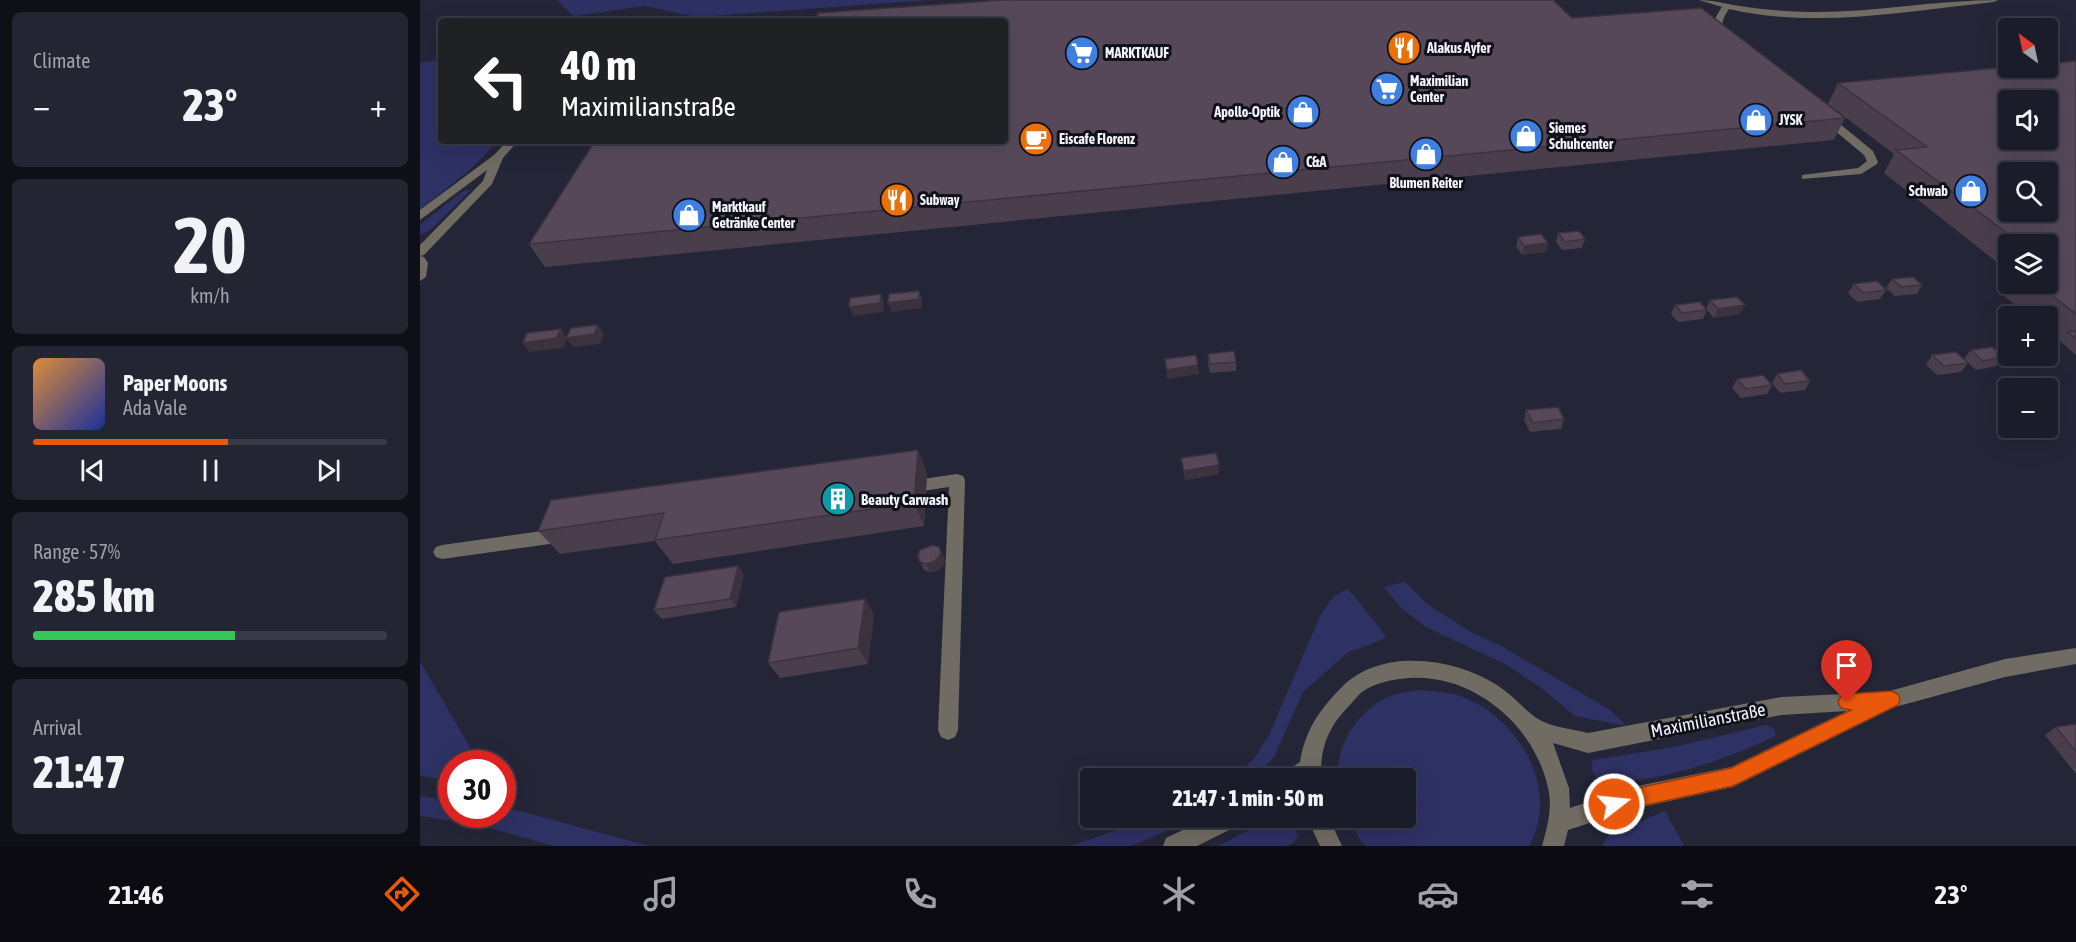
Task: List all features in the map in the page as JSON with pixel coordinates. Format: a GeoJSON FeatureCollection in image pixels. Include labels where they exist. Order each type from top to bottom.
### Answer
{"type":"FeatureCollection","features":[{"type":"Feature","properties":{"kind":"street"},"geometry":{"type":"LineString","coordinates":[[1703,0],[1726,7],[1794,15],[1994,0]]}},
{"type":"Feature","properties":{"kind":"street"},"geometry":{"type":"LineString","coordinates":[[1726,7],[1717,21],[1718,29],[1732,44]]}},
{"type":"Feature","properties":{"kind":"street"},"geometry":{"type":"LineString","coordinates":[[833,18],[850,17]]}},
{"type":"Feature","properties":{"kind":"street"},"geometry":{"type":"LineString","coordinates":[[1806,177],[1861,171],[1873,162],[1869,153],[1817,111]]}},
{"type":"Feature","properties":{"kind":"street"},"geometry":{"type":"LineString","coordinates":[[420,216],[498,157],[510,144]]}},
{"type":"Feature","properties":{"kind":"street"},"geometry":{"type":"LineString","coordinates":[[420,252],[488,182],[498,157]]}},
{"type":"Feature","properties":{"kind":"street"},"geometry":{"type":"LineString","coordinates":[[420,260],[422,263],[420,277]]}},
{"type":"Feature","properties":{"kind":"street"},"geometry":{"type":"LineString","coordinates":[[887,490],[957,480],[948,730]]}},
{"type":"Feature","properties":{"kind":"street"},"geometry":{"type":"LineString","coordinates":[[442,552],[583,533]]}},
{"type":"Feature","properties":{"kind":"street","name":"Maximilianstraße"},"geometry":{"type":"LineString","coordinates":[[1560,822],[1633,798],[1733,777],[1892,699],[2005,668],[2076,656]]}},
{"type":"Feature","properties":{"kind":"street"},"geometry":{"type":"LineString","coordinates":[[1306,768],[1318,730],[1339,699],[1368,678],[1404,668],[1442,670],[1474,681],[1504,699],[1529,724],[1548,754],[1559,787],[1560,822],[1553,846]]}},
{"type":"Feature","properties":{"kind":"street","name":"Maximilianstraße"},"geometry":{"type":"LineString","coordinates":[[1529,724],[1559,736],[1588,743],[1781,706],[1892,699]]}},
{"type":"Feature","properties":{"kind":"street"},"geometry":{"type":"LineString","coordinates":[[1174,846],[1209,828]]}},
{"type":"Feature","properties":{"kind":"street"},"geometry":{"type":"LineString","coordinates":[[1323,828],[1331,846]]}},
{"type":"Feature","properties":{"kind":"shaded area"},"geometry":{"type":"Polygon","coordinates":[[[557,0],[929,0],[697,17],[645,6],[573,16],[557,0]]]}},
{"type":"Feature","properties":{"kind":"shaded area"},"geometry":{"type":"Polygon","coordinates":[[[438,60],[438,144],[495,144],[474,166],[420,210],[420,63],[438,60]]]}},
{"type":"Feature","properties":{"kind":"shaded area"},"geometry":{"type":"Polygon","coordinates":[[[467,190],[470,191],[429,231],[420,235],[420,225],[467,190]]]}},
{"type":"Feature","properties":{"kind":"shaded area"},"geometry":{"type":"Polygon","coordinates":[[[1405,582],[1427,604],[1469,631],[1505,648],[1610,710],[1627,726],[1575,716],[1540,687],[1505,664],[1426,627],[1401,608],[1384,587],[1405,582]]]}},
{"type":"Feature","properties":{"kind":"shaded area"},"geometry":{"type":"Polygon","coordinates":[[[1348,589],[1386,638],[1347,653],[1303,692],[1274,757],[1264,768],[1244,768],[1254,759],[1269,735],[1321,614],[1334,596],[1348,589]]]}},
{"type":"Feature","properties":{"kind":"shaded area"},"geometry":{"type":"Polygon","coordinates":[[[420,661],[471,750],[438,750],[438,778],[420,776],[420,661]]]}},
{"type":"Feature","properties":{"kind":"shaded area"},"geometry":{"type":"Polygon","coordinates":[[[1416,690],[1453,694],[1474,702],[1492,713],[1508,728],[1521,745],[1538,784],[1540,805],[1537,826],[1529,846],[1366,846],[1360,840],[1354,828],[1416,828],[1416,768],[1338,768],[1340,754],[1358,720],[1377,703],[1394,694],[1416,690]]]}},
{"type":"Feature","properties":{"kind":"shaded area"},"geometry":{"type":"Polygon","coordinates":[[[1766,725],[1774,728],[1776,736],[1712,762],[1671,774],[1603,784],[1592,771],[1593,760],[1674,747],[1766,725]]]}},
{"type":"Feature","properties":{"kind":"shaded area"},"geometry":{"type":"Polygon","coordinates":[[[420,796],[438,799],[438,819],[420,816],[420,796]]]}},
{"type":"Feature","properties":{"kind":"shaded area"},"geometry":{"type":"Polygon","coordinates":[[[516,811],[649,846],[553,846],[491,828],[516,828],[516,811]]]}},
{"type":"Feature","properties":{"kind":"shaded area"},"geometry":{"type":"Polygon","coordinates":[[[1665,811],[1684,846],[1602,846],[1609,834],[1665,811]]]}},
{"type":"Feature","properties":{"kind":"shaded area"},"geometry":{"type":"Polygon","coordinates":[[[1123,828],[1173,828],[1131,846],[1071,846],[1123,828]]]}},
{"type":"Feature","properties":{"kind":"shaded area"},"geometry":{"type":"Polygon","coordinates":[[[1253,828],[1294,828],[1298,836],[1293,843],[1286,846],[1218,846],[1253,828]]]}},
{"type":"Feature","properties":{"kind":"building","name":"Maximilian Center"},"geometry":{"type":"Polygon","coordinates":[[[1003,0],[1553,0],[1572,18],[1701,8],[1845,118],[529,244],[593,144],[1008,144],[1008,18],[816,18],[818,13],[1003,0]]]}},
{"type":"Feature","properties":{"kind":"building"},"geometry":{"type":"Polygon","coordinates":[[[2076,61],[2076,314],[2050,294],[2058,294],[2058,234],[2009,234],[1896,150],[1927,147],[1838,83],[1998,68],[1998,78],[2058,78],[2058,63],[2076,61]]]}},
{"type":"Feature","properties":{"kind":"building"},"geometry":{"type":"Polygon","coordinates":[[[1579,231],[1585,239],[1565,242],[1558,233],[1579,231]]]}},
{"type":"Feature","properties":{"kind":"building"},"geometry":{"type":"Polygon","coordinates":[[[1541,234],[1548,243],[1524,246],[1518,237],[1541,234]]]}},
{"type":"Feature","properties":{"kind":"building"},"geometry":{"type":"Polygon","coordinates":[[[1913,277],[1922,285],[1901,287],[1892,279],[1913,277]]]}},
{"type":"Feature","properties":{"kind":"building"},"geometry":{"type":"Polygon","coordinates":[[[1877,281],[1886,290],[1863,293],[1854,284],[1877,281]]]}},
{"type":"Feature","properties":{"kind":"building"},"geometry":{"type":"Polygon","coordinates":[[[919,291],[919,299],[888,303],[889,294],[919,291]]]}},
{"type":"Feature","properties":{"kind":"building"},"geometry":{"type":"Polygon","coordinates":[[[881,294],[880,303],[849,307],[850,298],[881,294]]]}},
{"type":"Feature","properties":{"kind":"building"},"geometry":{"type":"Polygon","coordinates":[[[1737,297],[1745,305],[1718,309],[1710,300],[1737,297]]]}},
{"type":"Feature","properties":{"kind":"building"},"geometry":{"type":"Polygon","coordinates":[[[1700,302],[1707,310],[1682,313],[1675,305],[1700,302]]]}},
{"type":"Feature","properties":{"kind":"building"},"geometry":{"type":"Polygon","coordinates":[[[598,325],[594,334],[566,338],[571,328],[598,325]]]}},
{"type":"Feature","properties":{"kind":"building"},"geometry":{"type":"Polygon","coordinates":[[[561,329],[556,338],[523,343],[527,333],[561,329]]]}},
{"type":"Feature","properties":{"kind":"building"},"geometry":{"type":"Polygon","coordinates":[[[2076,331],[2076,339],[2067,332],[2076,331]]]}},
{"type":"Feature","properties":{"kind":"building"},"geometry":{"type":"Polygon","coordinates":[[[1992,347],[1998,352],[1998,358],[1983,361],[1971,350],[1992,347]]]}},
{"type":"Feature","properties":{"kind":"building"},"geometry":{"type":"Polygon","coordinates":[[[1234,351],[1236,362],[1210,364],[1208,354],[1234,351]]]}},
{"type":"Feature","properties":{"kind":"building"},"geometry":{"type":"Polygon","coordinates":[[[1956,352],[1968,363],[1944,366],[1932,355],[1956,352]]]}},
{"type":"Feature","properties":{"kind":"building"},"geometry":{"type":"Polygon","coordinates":[[[1196,355],[1198,365],[1167,370],[1165,359],[1196,355]]]}},
{"type":"Feature","properties":{"kind":"building"},"geometry":{"type":"Polygon","coordinates":[[[1801,370],[1810,381],[1785,384],[1777,374],[1801,370]]]}},
{"type":"Feature","properties":{"kind":"building"},"geometry":{"type":"Polygon","coordinates":[[[1763,375],[1772,385],[1746,389],[1737,379],[1763,375]]]}},
{"type":"Feature","properties":{"kind":"building"},"geometry":{"type":"Polygon","coordinates":[[[1558,407],[1564,419],[1533,423],[1526,410],[1558,407]]]}},
{"type":"Feature","properties":{"kind":"building"},"geometry":{"type":"Polygon","coordinates":[[[918,450],[914,503],[655,540],[664,513],[538,531],[551,500],[918,450]]]}},
{"type":"Feature","properties":{"kind":"building"},"geometry":{"type":"Polygon","coordinates":[[[1216,453],[1219,465],[1184,471],[1181,458],[1216,453]]]}},
{"type":"Feature","properties":{"kind":"building"},"geometry":{"type":"Polygon","coordinates":[[[933,545],[939,547],[941,552],[939,557],[926,564],[920,562],[918,556],[920,550],[933,545]]]}},
{"type":"Feature","properties":{"kind":"building"},"geometry":{"type":"Polygon","coordinates":[[[738,566],[730,599],[654,610],[665,577],[738,566]]]}},
{"type":"Feature","properties":{"kind":"building"},"geometry":{"type":"Polygon","coordinates":[[[865,599],[858,648],[768,663],[779,612],[865,599]]]}},
{"type":"Feature","properties":{"kind":"building"},"geometry":{"type":"Polygon","coordinates":[[[2076,724],[2076,752],[2056,727],[2076,724]]]}},
{"type":"Feature","properties":{"kind":"place","name":"Alakus Ayfer"},"geometry":{"type":"Point","coordinates":[1404,48]}},
{"type":"Feature","properties":{"kind":"place","name":"MARKTKAUF"},"geometry":{"type":"Point","coordinates":[1082,53]}},
{"type":"Feature","properties":{"kind":"place","name":"Maximilian Center"},"geometry":{"type":"Point","coordinates":[1387,89]}},
{"type":"Feature","properties":{"kind":"place","name":"Apollo-Optik"},"geometry":{"type":"Point","coordinates":[1303,112]}},
{"type":"Feature","properties":{"kind":"place","name":"JYSK"},"geometry":{"type":"Point","coordinates":[1756,120]}},
{"type":"Feature","properties":{"kind":"place","name":"Siemes Schuhcenter"},"geometry":{"type":"Point","coordinates":[1526,136]}},
{"type":"Feature","properties":{"kind":"place","name":"Eiscafe Florenz"},"geometry":{"type":"Point","coordinates":[1036,139]}},
{"type":"Feature","properties":{"kind":"place","name":"Blumen Reiter"},"geometry":{"type":"Point","coordinates":[1426,154]}},
{"type":"Feature","properties":{"kind":"place","name":"C&A"},"geometry":{"type":"Point","coordinates":[1283,162]}},
{"type":"Feature","properties":{"kind":"place","name":"Schwab"},"geometry":{"type":"Point","coordinates":[1971,191]}},
{"type":"Feature","properties":{"kind":"place","name":"Subway"},"geometry":{"type":"Point","coordinates":[897,200]}},
{"type":"Feature","properties":{"kind":"place","name":"Marktkauf Getränke Center"},"geometry":{"type":"Point","coordinates":[689,215]}},
{"type":"Feature","properties":{"kind":"place","name":"Beauty Carwash"},"geometry":{"type":"Point","coordinates":[838,499]}},
{"type":"Feature","properties":{"kind":"route"},"geometry":{"type":"LineString","coordinates":[[1614,804],[1733,777],[1892,699],[1847,702]]}}]}
